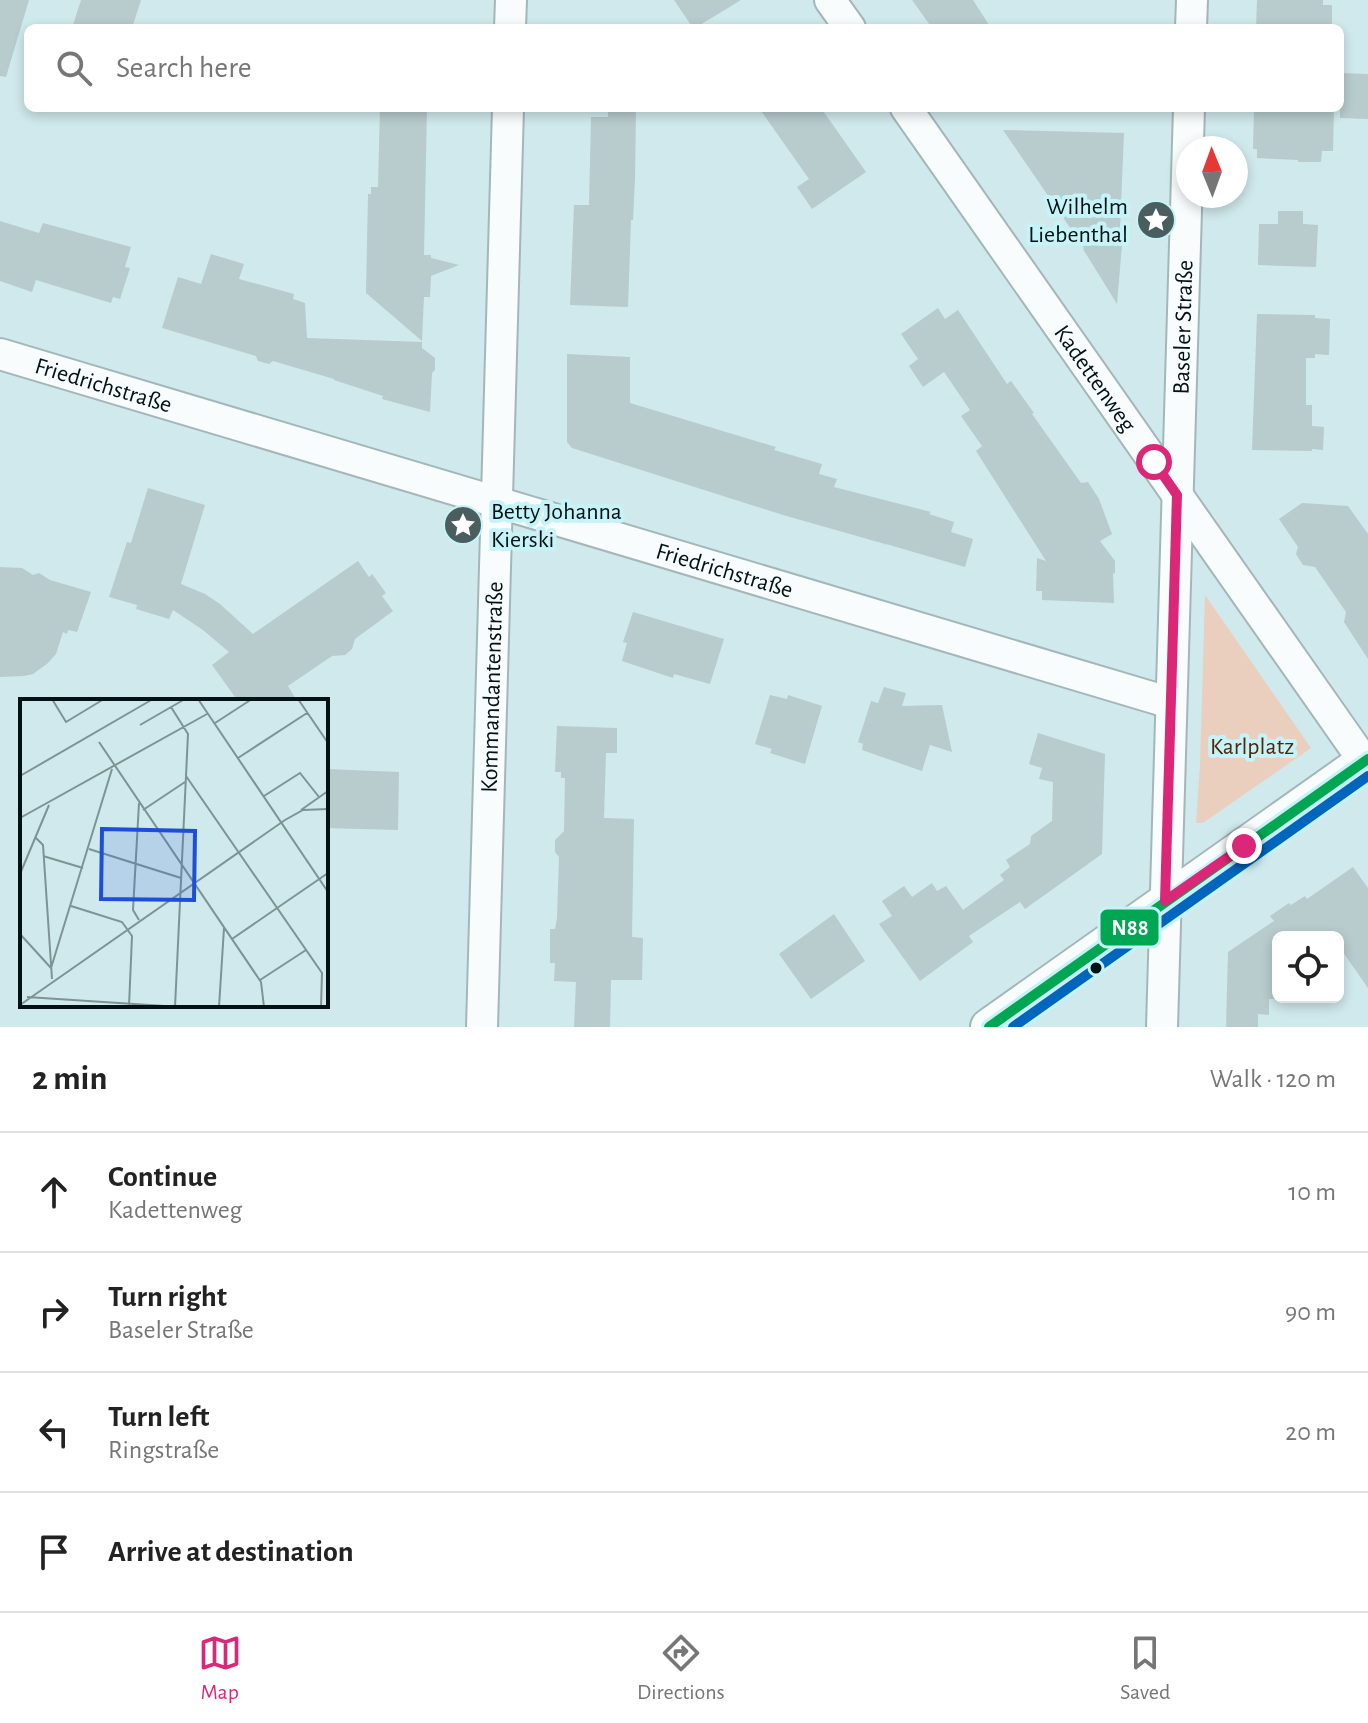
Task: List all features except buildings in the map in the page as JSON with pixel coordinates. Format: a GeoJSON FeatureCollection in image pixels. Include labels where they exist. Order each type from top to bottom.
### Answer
{"type":"FeatureCollection","features":[{"type":"Feature","properties":{"kind":"street"},"geometry":{"type":"LineString","coordinates":[[510,24],[511,0]]}},
{"type":"Feature","properties":{"kind":"street"},"geometry":{"type":"LineString","coordinates":[[830,0],[847,24]]}},
{"type":"Feature","properties":{"kind":"street"},"geometry":{"type":"LineString","coordinates":[[1191,24],[1192,0]]}},
{"type":"Feature","properties":{"kind":"street","name":"Kommandantenstraße"},"geometry":{"type":"LineString","coordinates":[[482,1027],[508,112]]}},
{"type":"Feature","properties":{"kind":"street","name":"Kadettenweg"},"geometry":{"type":"LineString","coordinates":[[909,112],[1367,763]]}},
{"type":"Feature","properties":{"kind":"street","name":"Baseler Straße"},"geometry":{"type":"LineString","coordinates":[[1162,1027],[1189,112]]}},
{"type":"Feature","properties":{"kind":"street","name":"Friedrichstraße"},"geometry":{"type":"LineString","coordinates":[[0,354],[1171,703]]}},
{"type":"Feature","properties":{"kind":"street"},"geometry":{"type":"LineString","coordinates":[[989,1027],[1165,901],[1367,763]]}},
{"type":"Feature","properties":{"kind":"green space","name":"Karlplatz"},"geometry":{"type":"Polygon","coordinates":[[[1205,595],[1311,748],[1203,823],[1196,823],[1200,764],[1205,595]]]}},
{"type":"Feature","properties":{"kind":"transit line","name":"N88"},"geometry":{"type":"LineString","coordinates":[[989,1027],[1368,759]]}},
{"type":"Feature","properties":{"kind":"transit line"},"geometry":{"type":"LineString","coordinates":[[1013,1027],[1368,776]]}},
{"type":"Feature","properties":{"kind":"place","name":"Wilhelm Liebenthal"},"geometry":{"type":"Point","coordinates":[1156,220]}},
{"type":"Feature","properties":{"kind":"place","name":"Betty Johanna Kierski"},"geometry":{"type":"Point","coordinates":[463,525]}},
{"type":"Feature","properties":{"kind":"route"},"geometry":{"type":"LineString","coordinates":[[1154,462],[1177,495],[1165,901],[1244,846]]}}]}
